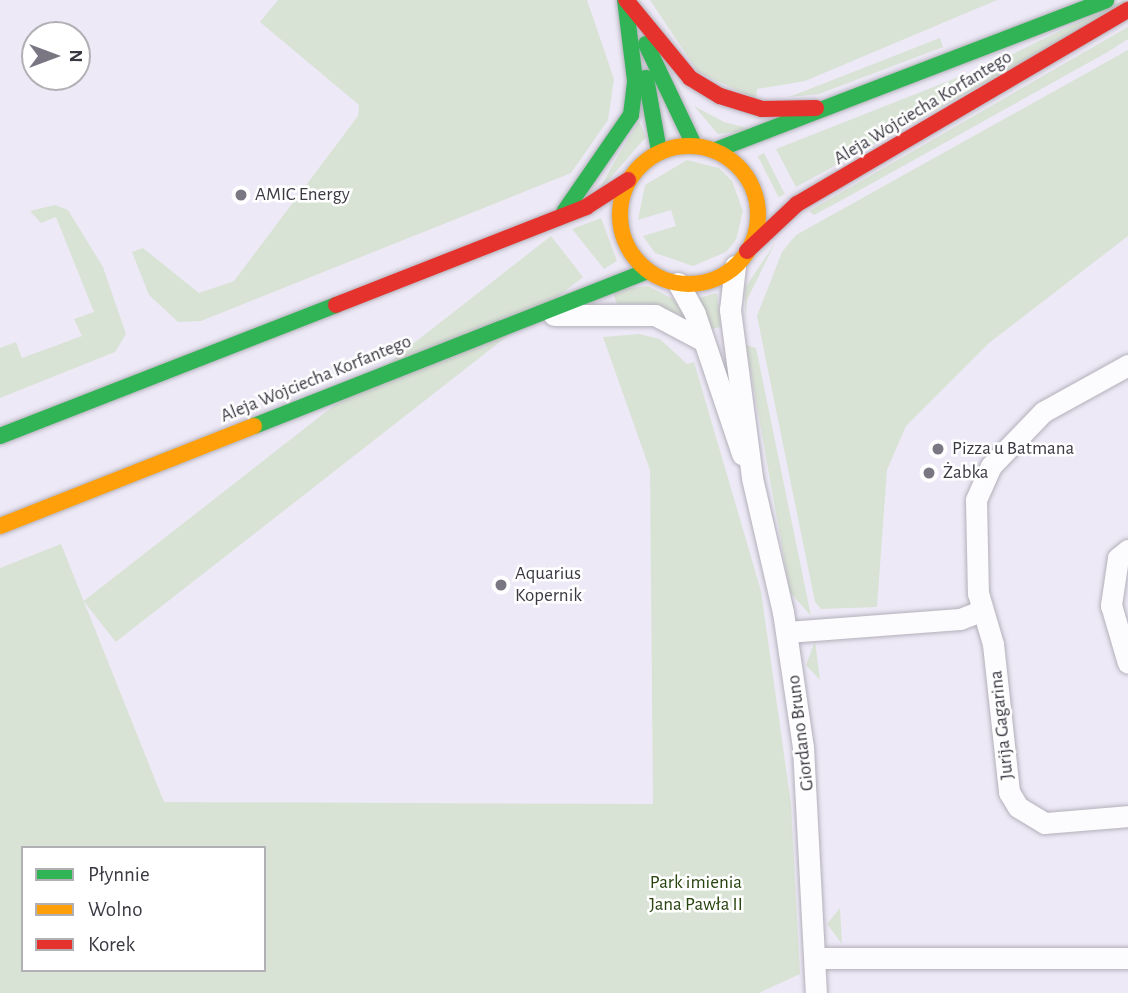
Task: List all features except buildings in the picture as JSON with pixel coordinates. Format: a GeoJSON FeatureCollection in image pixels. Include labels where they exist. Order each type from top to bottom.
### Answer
{"type":"FeatureCollection","features":[{"type":"Feature","properties":{"kind":"main road"},"geometry":{"type":"LineString","coordinates":[[625,0],[690,78],[720,96],[762,109],[844,104]]}},
{"type":"Feature","properties":{"kind":"main road"},"geometry":{"type":"LineString","coordinates":[[625,0],[694,145]]}},
{"type":"Feature","properties":{"kind":"main road"},"geometry":{"type":"LineString","coordinates":[[625,0],[659,125],[659,151]]}},
{"type":"Feature","properties":{"kind":"main road"},"geometry":{"type":"LineString","coordinates":[[559,218],[595,175],[631,115],[635,80],[625,0]]}},
{"type":"Feature","properties":{"kind":"main road","name":"Aleja Wojciecha Korfantego"},"geometry":{"type":"LineString","coordinates":[[716,150],[844,104],[1105,0]]}},
{"type":"Feature","properties":{"kind":"main road","name":"Aleja Wojciecha Korfantego"},"geometry":{"type":"LineString","coordinates":[[741,259],[797,204],[1128,10]]}},
{"type":"Feature","properties":{"kind":"main road"},"geometry":{"type":"LineString","coordinates":[[0,436],[559,218],[628,180],[659,151],[694,145],[716,150],[751,182],[757,229],[741,259],[718,278],[678,283],[648,271],[624,239],[619,219],[628,180]]}},
{"type":"Feature","properties":{"kind":"main road","name":"Aleja Wojciecha Korfantego"},"geometry":{"type":"LineString","coordinates":[[0,526],[648,271]]}},
{"type":"Feature","properties":{"kind":"street","name":"Giordano Bruno"},"geometry":{"type":"LineString","coordinates":[[741,259],[730,310],[751,478],[786,632],[808,792],[816,993]]}},
{"type":"Feature","properties":{"kind":"street","name":"Giordano Bruno"},"geometry":{"type":"LineString","coordinates":[[678,283],[704,341],[751,478]]}},
{"type":"Feature","properties":{"kind":"street"},"geometry":{"type":"LineString","coordinates":[[528,317],[655,315],[704,341]]}},
{"type":"Feature","properties":{"kind":"street","name":"Jurija Gagarina"},"geometry":{"type":"LineString","coordinates":[[1128,365],[1054,403],[979,482],[981,611],[993,644],[1005,773],[1018,807],[1045,823],[1128,816]]}},
{"type":"Feature","properties":{"kind":"street"},"geometry":{"type":"LineString","coordinates":[[1128,550],[1116,567],[1111,606],[1128,663]]}},
{"type":"Feature","properties":{"kind":"street"},"geometry":{"type":"LineString","coordinates":[[786,632],[960,619],[981,611]]}},
{"type":"Feature","properties":{"kind":"street"},"geometry":{"type":"LineString","coordinates":[[816,958],[1128,958]]}},
{"type":"Feature","properties":{"kind":"green space"},"geometry":{"type":"Polygon","coordinates":[[[278,0],[587,0],[614,79],[608,120],[571,173],[201,321],[178,322],[149,295],[132,252],[143,248],[199,293],[234,281],[358,116],[359,105],[260,22],[278,0]]]}},
{"type":"Feature","properties":{"kind":"green space"},"geometry":{"type":"Polygon","coordinates":[[[650,0],[997,0],[805,81],[757,89],[756,99],[698,72],[650,0]]]}},
{"type":"Feature","properties":{"kind":"green space"},"geometry":{"type":"Polygon","coordinates":[[[1124,0],[1127,5],[796,187],[776,149],[992,64],[1124,0]]]}},
{"type":"Feature","properties":{"kind":"green space"},"geometry":{"type":"Polygon","coordinates":[[[1128,27],[1128,39],[1106,53],[814,215],[809,211],[1128,27]]]}},
{"type":"Feature","properties":{"kind":"green space"},"geometry":{"type":"Polygon","coordinates":[[[940,38],[943,47],[819,94],[789,97],[940,38]]]}},
{"type":"Feature","properties":{"kind":"green space"},"geometry":{"type":"Polygon","coordinates":[[[1128,50],[1128,236],[989,343],[906,426],[887,470],[877,607],[821,609],[815,602],[757,316],[782,252],[796,235],[1128,50]]]}},
{"type":"Feature","properties":{"kind":"green space"},"geometry":{"type":"Polygon","coordinates":[[[694,106],[724,122],[755,130],[718,134],[694,106]]]}},
{"type":"Feature","properties":{"kind":"green space"},"geometry":{"type":"Polygon","coordinates":[[[639,121],[646,137],[598,192],[612,166],[639,121]]]}},
{"type":"Feature","properties":{"kind":"green space"},"geometry":{"type":"Polygon","coordinates":[[[764,153],[785,194],[779,197],[758,156],[764,153]]]}},
{"type":"Feature","properties":{"kind":"green space"},"geometry":{"type":"Polygon","coordinates":[[[687,160],[719,168],[732,181],[743,211],[736,240],[726,252],[693,266],[655,253],[643,236],[676,226],[671,210],[638,220],[645,185],[687,160]]]}},
{"type":"Feature","properties":{"kind":"green space"},"geometry":{"type":"Polygon","coordinates":[[[55,205],[68,210],[103,267],[126,334],[115,352],[0,398],[0,348],[16,342],[22,358],[82,336],[74,319],[94,312],[56,217],[41,223],[30,211],[55,205]]]}},
{"type":"Feature","properties":{"kind":"green space"},"geometry":{"type":"Polygon","coordinates":[[[601,218],[617,261],[604,269],[572,229],[601,218]]]}},
{"type":"Feature","properties":{"kind":"green space"},"geometry":{"type":"Polygon","coordinates":[[[551,236],[583,277],[116,642],[84,601],[551,236]]]}},
{"type":"Feature","properties":{"kind":"green space"},"geometry":{"type":"Polygon","coordinates":[[[775,243],[747,300],[745,324],[745,288],[775,243]]]}},
{"type":"Feature","properties":{"kind":"green space"},"geometry":{"type":"Polygon","coordinates":[[[648,286],[673,299],[688,318],[652,304],[617,304],[612,290],[648,286]]]}},
{"type":"Feature","properties":{"kind":"green space"},"geometry":{"type":"Polygon","coordinates":[[[717,293],[721,327],[710,329],[698,298],[717,293]]]}},
{"type":"Feature","properties":{"kind":"green space","name":"Park imienia Jana Pawła II"},"geometry":{"type":"Polygon","coordinates":[[[639,334],[660,339],[687,364],[694,362],[761,591],[791,804],[800,974],[759,993],[0,993],[0,568],[61,544],[164,802],[653,804],[650,470],[603,337],[639,334]]]}},
{"type":"Feature","properties":{"kind":"green space"},"geometry":{"type":"Polygon","coordinates":[[[746,345],[756,348],[811,616],[790,592],[746,345]]]}},
{"type":"Feature","properties":{"kind":"green space"},"geometry":{"type":"Polygon","coordinates":[[[815,641],[820,680],[806,665],[815,641]]]}},
{"type":"Feature","properties":{"kind":"green space"},"geometry":{"type":"Polygon","coordinates":[[[840,908],[842,944],[827,924],[840,908]]]}},
{"type":"Feature","properties":{"kind":"traffic: fast"},"geometry":{"type":"LineString","coordinates":[[564,212],[631,115],[635,80],[625,0]]}},
{"type":"Feature","properties":{"kind":"traffic: fast"},"geometry":{"type":"LineString","coordinates":[[716,150],[1106,0]]}},
{"type":"Feature","properties":{"kind":"traffic: fast"},"geometry":{"type":"LineString","coordinates":[[646,44],[694,145]]}},
{"type":"Feature","properties":{"kind":"traffic: fast"},"geometry":{"type":"LineString","coordinates":[[646,78],[659,151]]}},
{"type":"Feature","properties":{"kind":"traffic: fast"},"geometry":{"type":"LineString","coordinates":[[254,426],[648,271]]}},
{"type":"Feature","properties":{"kind":"traffic: fast"},"geometry":{"type":"LineString","coordinates":[[0,436],[336,305]]}},
{"type":"Feature","properties":{"kind":"traffic: slow"},"geometry":{"type":"LineString","coordinates":[[689,146],[715,151],[738,166],[753,189],[758,215],[753,241],[738,264],[715,279],[689,284],[663,279],[640,264],[625,241],[620,215],[625,189],[640,166],[663,151],[689,146]]}},
{"type":"Feature","properties":{"kind":"traffic: slow"},"geometry":{"type":"LineString","coordinates":[[0,526],[254,426]]}},
{"type":"Feature","properties":{"kind":"traffic: jam"},"geometry":{"type":"LineString","coordinates":[[626,0],[690,78],[720,96],[762,109],[816,108]]}},
{"type":"Feature","properties":{"kind":"traffic: jam"},"geometry":{"type":"LineString","coordinates":[[747,251],[797,204],[1128,10]]}},
{"type":"Feature","properties":{"kind":"traffic: jam"},"geometry":{"type":"LineString","coordinates":[[336,305],[586,207],[628,180]]}},
{"type":"Feature","properties":{"kind":"place","name":"AMIC Energy"},"geometry":{"type":"Point","coordinates":[241,195]}},
{"type":"Feature","properties":{"kind":"place","name":"Pizza u Batmana"},"geometry":{"type":"Point","coordinates":[938,449]}},
{"type":"Feature","properties":{"kind":"place","name":"Żabka"},"geometry":{"type":"Point","coordinates":[929,473]}},
{"type":"Feature","properties":{"kind":"place","name":"Aquarius Kopernik"},"geometry":{"type":"Point","coordinates":[501,585]}}]}
